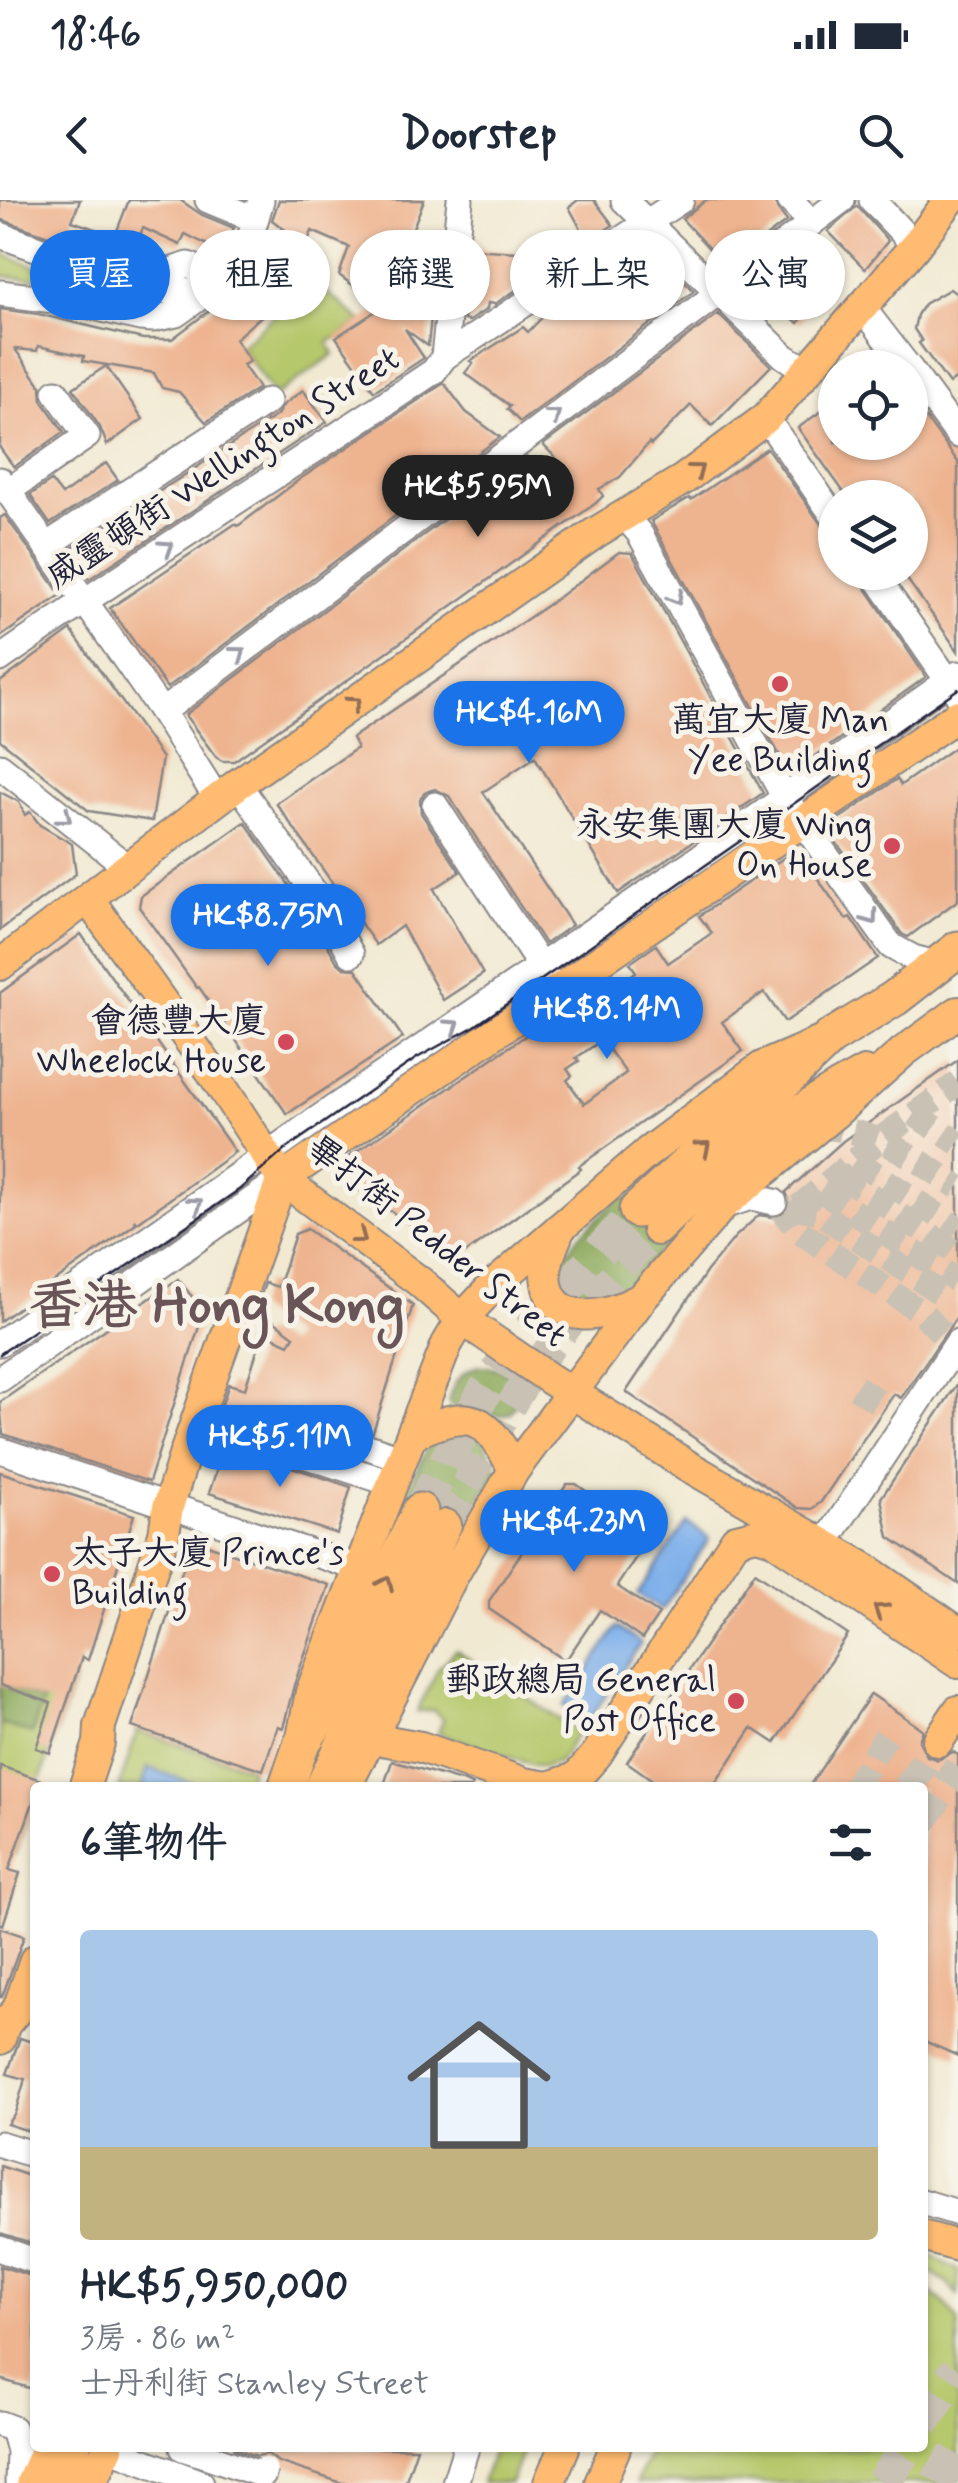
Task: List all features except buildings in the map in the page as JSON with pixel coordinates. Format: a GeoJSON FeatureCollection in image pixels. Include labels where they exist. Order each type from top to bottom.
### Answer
{"type":"FeatureCollection","features":[{"type":"Feature","properties":{"kind":"highway"},"geometry":{"type":"LineString","coordinates":[[647,1220],[695,1155],[776,1090],[830,1038],[895,998],[947,956]]}},
{"type":"Feature","properties":{"kind":"highway"},"geometry":{"type":"LineString","coordinates":[[287,1782],[293,1734],[329,1703],[433,1518]]}},
{"type":"Feature","properties":{"kind":"highway"},"geometry":{"type":"LineString","coordinates":[[34,2483],[47,2452]]}},
{"type":"Feature","properties":{"kind":"highway"},"geometry":{"type":"LineString","coordinates":[[62,2483],[73,2452]]}},
{"type":"Feature","properties":{"kind":"main road"},"geometry":{"type":"LineString","coordinates":[[0,966],[227,792],[594,533],[684,479],[766,418],[950,200]]}},
{"type":"Feature","properties":{"kind":"main road"},"geometry":{"type":"LineString","coordinates":[[86,1782],[104,1712],[173,1518],[274,1167],[547,978],[803,823],[958,715]]}},
{"type":"Feature","properties":{"kind":"main road","name":"畢打街 Pedder Street"},"geometry":{"type":"LineString","coordinates":[[89,900],[274,1167],[462,1319],[570,1392],[714,1480],[817,1554]]}},
{"type":"Feature","properties":{"kind":"main road"},"geometry":{"type":"LineString","coordinates":[[349,1782],[443,1595],[514,1470],[642,1298],[722,1206],[835,1114],[903,1052],[958,1012]]}},
{"type":"Feature","properties":{"kind":"main road"},"geometry":{"type":"LineString","coordinates":[[293,1734],[447,1344],[462,1319],[493,1286],[648,1152],[762,1067],[830,1038]]}},
{"type":"Feature","properties":{"kind":"main road"},"geometry":{"type":"LineString","coordinates":[[647,1220],[822,1094],[903,1052]]}},
{"type":"Feature","properties":{"kind":"main road"},"geometry":{"type":"LineString","coordinates":[[560,1228],[546,1273],[556,1300],[566,1310],[594,1316],[642,1298]]}},
{"type":"Feature","properties":{"kind":"main road"},"geometry":{"type":"LineString","coordinates":[[433,1384],[460,1353],[484,1342],[507,1350],[538,1392],[541,1433]]}},
{"type":"Feature","properties":{"kind":"main road"},"geometry":{"type":"LineString","coordinates":[[402,1462],[448,1420],[466,1418],[482,1422],[498,1438],[514,1470]]}},
{"type":"Feature","properties":{"kind":"main road"},"geometry":{"type":"LineString","coordinates":[[714,1480],[730,1509],[736,1539]]}},
{"type":"Feature","properties":{"kind":"main road"},"geometry":{"type":"LineString","coordinates":[[323,1782],[433,1518]]}},
{"type":"Feature","properties":{"kind":"main road"},"geometry":{"type":"LineString","coordinates":[[579,1782],[736,1539],[766,1535],[817,1554],[958,1632]]}},
{"type":"Feature","properties":{"kind":"main road"},"geometry":{"type":"LineString","coordinates":[[817,1554],[958,1664]]}},
{"type":"Feature","properties":{"kind":"main road"},"geometry":{"type":"LineString","coordinates":[[938,1741],[958,1710]]}},
{"type":"Feature","properties":{"kind":"main road"},"geometry":{"type":"LineString","coordinates":[[371,1738],[420,1748],[526,1782]]}},
{"type":"Feature","properties":{"kind":"main road"},"geometry":{"type":"LineString","coordinates":[[0,2039],[6,2024],[26,2013]]}},
{"type":"Feature","properties":{"kind":"main road"},"geometry":{"type":"LineString","coordinates":[[928,2238],[958,2246]]}},
{"type":"Feature","properties":{"kind":"main road"},"geometry":{"type":"LineString","coordinates":[[91,2483],[106,2452]]}},
{"type":"Feature","properties":{"kind":"main road"},"geometry":{"type":"LineString","coordinates":[[103,2483],[107,2452]]}},
{"type":"Feature","properties":{"kind":"main road"},"geometry":{"type":"LineString","coordinates":[[549,2483],[562,2452]]}},
{"type":"Feature","properties":{"kind":"main road"},"geometry":{"type":"LineString","coordinates":[[600,2483],[612,2452]]}},
{"type":"Feature","properties":{"kind":"street"},"geometry":{"type":"LineString","coordinates":[[208,200],[257,210]]}},
{"type":"Feature","properties":{"kind":"street"},"geometry":{"type":"LineString","coordinates":[[444,357],[460,200]]}},
{"type":"Feature","properties":{"kind":"street"},"geometry":{"type":"LineString","coordinates":[[624,200],[705,277]]}},
{"type":"Feature","properties":{"kind":"street","name":"威靈頓街 Wellington Street"},"geometry":{"type":"LineString","coordinates":[[0,659],[374,412],[434,371],[444,357],[681,200]]}},
{"type":"Feature","properties":{"kind":"street"},"geometry":{"type":"LineString","coordinates":[[790,200],[812,223]]}},
{"type":"Feature","properties":{"kind":"street"},"geometry":{"type":"LineString","coordinates":[[803,230],[842,200]]}},
{"type":"Feature","properties":{"kind":"street"},"geometry":{"type":"LineString","coordinates":[[872,200],[915,246]]}},
{"type":"Feature","properties":{"kind":"street"},"geometry":{"type":"LineString","coordinates":[[0,234],[168,291],[190,290]]}},
{"type":"Feature","properties":{"kind":"street"},"geometry":{"type":"LineString","coordinates":[[0,293],[153,319],[176,314],[190,304]]}},
{"type":"Feature","properties":{"kind":"street"},"geometry":{"type":"LineString","coordinates":[[162,712],[607,388],[705,304]]}},
{"type":"Feature","properties":{"kind":"street"},"geometry":{"type":"LineString","coordinates":[[862,306],[895,350]]}},
{"type":"Feature","properties":{"kind":"street"},"geometry":{"type":"LineString","coordinates":[[749,320],[784,356],[796,364],[811,365]]}},
{"type":"Feature","properties":{"kind":"street"},"geometry":{"type":"LineString","coordinates":[[56,392],[87,436],[4,492],[162,712],[326,909],[351,954]]}},
{"type":"Feature","properties":{"kind":"street"},"geometry":{"type":"LineString","coordinates":[[928,393],[957,432]]}},
{"type":"Feature","properties":{"kind":"street"},"geometry":{"type":"LineString","coordinates":[[46,546],[268,401]]}},
{"type":"Feature","properties":{"kind":"street"},"geometry":{"type":"LineString","coordinates":[[766,418],[818,493]]}},
{"type":"Feature","properties":{"kind":"street"},"geometry":{"type":"LineString","coordinates":[[624,516],[640,534],[708,639],[785,798],[891,946],[913,958],[947,956]]}},
{"type":"Feature","properties":{"kind":"street"},"geometry":{"type":"LineString","coordinates":[[435,805],[547,978],[785,798],[955,684],[885,590]]}},
{"type":"Feature","properties":{"kind":"street"},"geometry":{"type":"LineString","coordinates":[[0,766],[129,868]]}},
{"type":"Feature","properties":{"kind":"street"},"geometry":{"type":"LineString","coordinates":[[0,1344],[274,1167]]}},
{"type":"Feature","properties":{"kind":"street"},"geometry":{"type":"LineString","coordinates":[[0,1379],[274,1167]]}},
{"type":"Feature","properties":{"kind":"street"},"geometry":{"type":"LineString","coordinates":[[722,1206],[751,1197],[774,1202]]}},
{"type":"Feature","properties":{"kind":"street"},"geometry":{"type":"LineString","coordinates":[[817,1554],[847,1487],[952,1340]]}},
{"type":"Feature","properties":{"kind":"street"},"geometry":{"type":"LineString","coordinates":[[236,1433],[402,1462]]}},
{"type":"Feature","properties":{"kind":"street"},"geometry":{"type":"LineString","coordinates":[[0,1450],[173,1518],[361,1569]]}},
{"type":"Feature","properties":{"kind":"street"},"geometry":{"type":"LineString","coordinates":[[366,1453],[402,1462]]}},
{"type":"Feature","properties":{"kind":"street"},"geometry":{"type":"LineString","coordinates":[[0,2144],[30,2153]]}},
{"type":"Feature","properties":{"kind":"street"},"geometry":{"type":"LineString","coordinates":[[928,2204],[958,2213]]}},
{"type":"Feature","properties":{"kind":"street"},"geometry":{"type":"LineString","coordinates":[[0,2250],[30,2259]]}},
{"type":"Feature","properties":{"kind":"street"},"geometry":{"type":"LineString","coordinates":[[7,2426],[19,2451],[18,2483]]}},
{"type":"Feature","properties":{"kind":"street"},"geometry":{"type":"LineString","coordinates":[[119,2452],[201,2483]]}},
{"type":"Feature","properties":{"kind":"street"},"geometry":{"type":"LineString","coordinates":[[204,2452],[263,2474],[264,2470]]}},
{"type":"Feature","properties":{"kind":"street"},"geometry":{"type":"LineString","coordinates":[[455,2483],[465,2452]]}},
{"type":"Feature","properties":{"kind":"green space"},"geometry":{"type":"Polygon","coordinates":[[[0,253],[30,264],[30,278],[0,276],[0,253]]]}},
{"type":"Feature","properties":{"kind":"green space"},"geometry":{"type":"Polygon","coordinates":[[[330,295],[350,312],[350,320],[361,321],[328,343],[334,354],[275,396],[240,346],[269,320],[330,320],[330,295]]]}},
{"type":"Feature","properties":{"kind":"green space"},"geometry":{"type":"Polygon","coordinates":[[[622,1195],[669,1242],[613,1300],[587,1308],[564,1293],[558,1267],[577,1238],[622,1195]]]}},
{"type":"Feature","properties":{"kind":"green space"},"geometry":{"type":"Polygon","coordinates":[[[479,1366],[494,1367],[514,1383],[519,1397],[510,1413],[501,1416],[452,1407],[448,1402],[458,1379],[479,1366]]]}},
{"type":"Feature","properties":{"kind":"green space"},"geometry":{"type":"Polygon","coordinates":[[[478,1431],[497,1469],[459,1532],[403,1503],[436,1435],[478,1431]]]}},
{"type":"Feature","properties":{"kind":"green space"},"geometry":{"type":"Polygon","coordinates":[[[456,1650],[578,1732],[559,1762],[543,1767],[530,1764],[438,1733],[443,1720],[434,1710],[417,1712],[439,1667],[456,1650]]]}},
{"type":"Feature","properties":{"kind":"green space"},"geometry":{"type":"Polygon","coordinates":[[[74,1681],[40,1782],[30,1782],[30,1810],[15,1854],[0,1849],[0,1685],[74,1681]]]}},
{"type":"Feature","properties":{"kind":"green space"},"geometry":{"type":"Polygon","coordinates":[[[0,1685],[43,1700],[32,1734],[0,1723],[0,1685]]]}},
{"type":"Feature","properties":{"kind":"green space"},"geometry":{"type":"Polygon","coordinates":[[[137,1731],[251,1768],[247,1782],[121,1782],[137,1731]]]}},
{"type":"Feature","properties":{"kind":"green space"},"geometry":{"type":"Polygon","coordinates":[[[928,2254],[958,2270],[958,2295],[928,2271],[928,2254]]]}},
{"type":"Feature","properties":{"kind":"green space"},"geometry":{"type":"Polygon","coordinates":[[[928,2290],[958,2321],[958,2483],[636,2483],[649,2452],[928,2452],[928,2290]]]}},
{"type":"Feature","properties":{"kind":"green space"},"geometry":{"type":"Polygon","coordinates":[[[493,2452],[522,2452],[510,2483],[482,2483],[493,2452]]]}},
{"type":"Feature","properties":{"kind":"water"},"geometry":{"type":"Polygon","coordinates":[[[687,1522],[710,1538],[662,1610],[638,1594],[687,1522]]]}},
{"type":"Feature","properties":{"kind":"water"},"geometry":{"type":"Polygon","coordinates":[[[617,1627],[641,1643],[588,1722],[564,1706],[617,1627]]]}},
{"type":"Feature","properties":{"kind":"water"},"geometry":{"type":"Polygon","coordinates":[[[148,1768],[189,1782],[144,1782],[148,1768]]]}},
{"type":"Feature","properties":{"kind":"tunnel"},"geometry":{"type":"LineString","coordinates":[[799,1207],[879,1140],[958,1083]]}},
{"type":"Feature","properties":{"kind":"tunnel"},"geometry":{"type":"LineString","coordinates":[[914,1114],[958,1143]]}},
{"type":"Feature","properties":{"kind":"tunnel"},"geometry":{"type":"LineString","coordinates":[[816,1128],[874,1138],[958,1187]]}},
{"type":"Feature","properties":{"kind":"tunnel"},"geometry":{"type":"LineString","coordinates":[[855,1160],[958,1229]]}},
{"type":"Feature","properties":{"kind":"tunnel"},"geometry":{"type":"LineString","coordinates":[[839,1174],[958,1254]]}},
{"type":"Feature","properties":{"kind":"tunnel"},"geometry":{"type":"LineString","coordinates":[[821,1190],[956,1280]]}},
{"type":"Feature","properties":{"kind":"tunnel"},"geometry":{"type":"LineString","coordinates":[[778,1204],[796,1229],[924,1314],[942,1334]]}},
{"type":"Feature","properties":{"kind":"tunnel"},"geometry":{"type":"LineString","coordinates":[[791,1207],[817,1211],[945,1296]]}},
{"type":"Feature","properties":{"kind":"tunnel"},"geometry":{"type":"LineString","coordinates":[[420,1511],[484,1392],[517,1344],[637,1210]]}},
{"type":"Feature","properties":{"kind":"tunnel"},"geometry":{"type":"LineString","coordinates":[[446,1525],[503,1418],[543,1357],[657,1230]]}},
{"type":"Feature","properties":{"kind":"tunnel"},"geometry":{"type":"LineString","coordinates":[[856,1387],[886,1407]]}},
{"type":"Feature","properties":{"kind":"tunnel"},"geometry":{"type":"LineString","coordinates":[[858,1782],[886,1736]]}},
{"type":"Feature","properties":{"kind":"tunnel"},"geometry":{"type":"LineString","coordinates":[[912,1782],[938,1741]]}},
{"type":"Feature","properties":{"kind":"tunnel"},"geometry":{"type":"LineString","coordinates":[[928,1813],[958,1767]]}},
{"type":"Feature","properties":{"kind":"tunnel"},"geometry":{"type":"LineString","coordinates":[[928,2414],[958,2369]]}},
{"type":"Feature","properties":{"kind":"tunnel"},"geometry":{"type":"LineString","coordinates":[[937,2483],[958,2450]]}},
{"type":"Feature","properties":{"kind":"tunnel"},"geometry":{"type":"LineString","coordinates":[[254,2483],[265,2452]]}},
{"type":"Feature","properties":{"kind":"tunnel"},"geometry":{"type":"LineString","coordinates":[[883,2483],[903,2452]]}},
{"type":"Feature","properties":{"kind":"tram line"},"geometry":{"type":"LineString","coordinates":[[0,1354],[240,1189],[287,1148],[417,1058],[475,1026],[958,689]]}},
{"type":"Feature","properties":{"kind":"place","name":"萬宜大廈 Man Yee Building"},"geometry":{"type":"Point","coordinates":[780,684]}},
{"type":"Feature","properties":{"kind":"place","name":"永安集團大廈 Wing On House"},"geometry":{"type":"Point","coordinates":[892,846]}},
{"type":"Feature","properties":{"kind":"place","name":"會德豐大廈 Wheelock House"},"geometry":{"type":"Point","coordinates":[286,1042]}},
{"type":"Feature","properties":{"kind":"place","name":"太子大廈 Prince's Building"},"geometry":{"type":"Point","coordinates":[52,1574]}},
{"type":"Feature","properties":{"kind":"place","name":"郵政總局 General Post Office"},"geometry":{"type":"Point","coordinates":[736,1701]}},
{"type":"Feature","properties":{"kind":"district","name":"香港 Hong Kong"},"geometry":{"type":"Point","coordinates":[216,1308]}}]}
